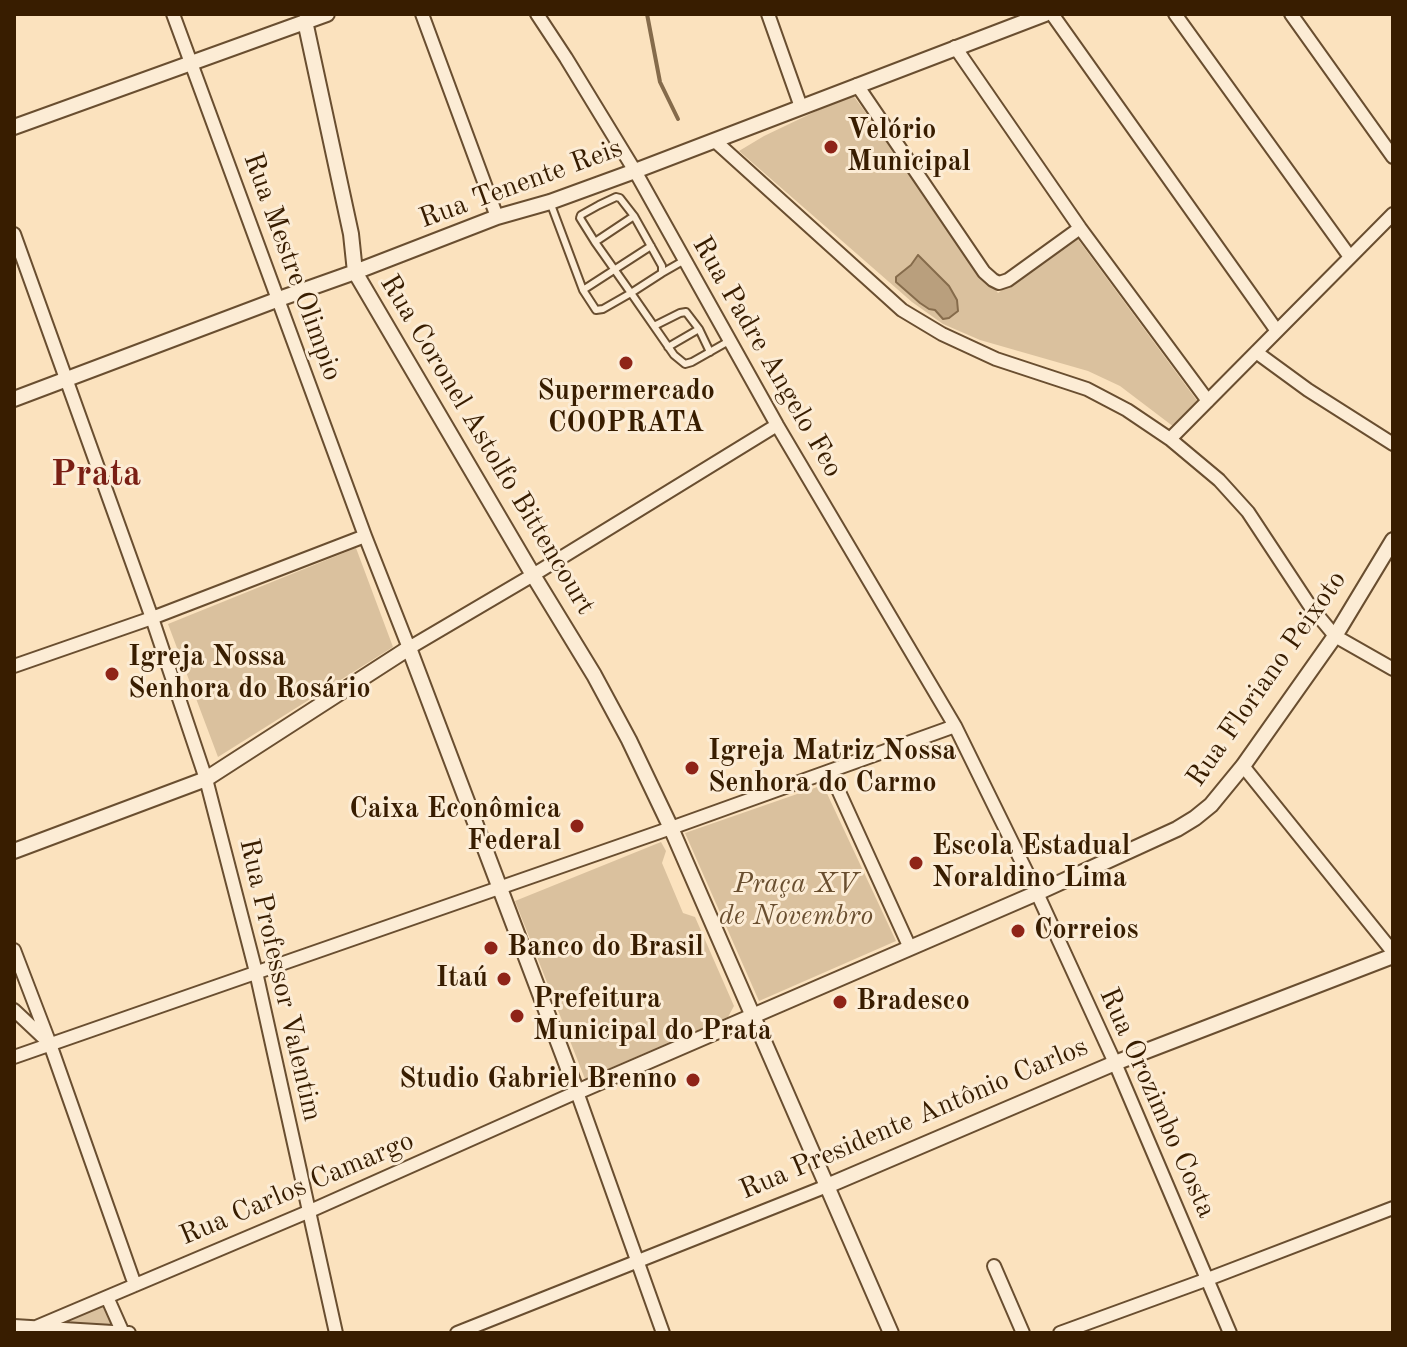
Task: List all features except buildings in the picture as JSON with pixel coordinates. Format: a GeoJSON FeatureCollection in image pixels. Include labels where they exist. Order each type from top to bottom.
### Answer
{"type":"FeatureCollection","features":[{"type":"Feature","properties":{"kind":"street","name":"Rua Mestre Olimpio"},"geometry":{"type":"LineString","coordinates":[[173,14],[409,648]]}},
{"type":"Feature","properties":{"kind":"street"},"geometry":{"type":"LineString","coordinates":[[14,127],[327,14]]}},
{"type":"Feature","properties":{"kind":"street"},"geometry":{"type":"LineString","coordinates":[[422,14],[497,217]]}},
{"type":"Feature","properties":{"kind":"street","name":"Rua Padre Angelo Feo"},"geometry":{"type":"LineString","coordinates":[[537,14],[635,171],[777,425],[955,726]]}},
{"type":"Feature","properties":{"kind":"street"},"geometry":{"type":"LineString","coordinates":[[768,14],[801,107]]}},
{"type":"Feature","properties":{"kind":"street","name":"Rua Tenente Reis"},"geometry":{"type":"LineString","coordinates":[[14,399],[497,217],[550,202],[715,141],[1022,18],[1045,14]]}},
{"type":"Feature","properties":{"kind":"street"},"geometry":{"type":"LineString","coordinates":[[1052,14],[1277,331]]}},
{"type":"Feature","properties":{"kind":"street"},"geometry":{"type":"LineString","coordinates":[[1175,14],[1350,257]]}},
{"type":"Feature","properties":{"kind":"street"},"geometry":{"type":"LineString","coordinates":[[1291,14],[1393,157]]}},
{"type":"Feature","properties":{"kind":"street","name":"Rua Coronel Astolfo Bittencourt"},"geometry":{"type":"LineString","coordinates":[[305,21],[345,203],[355,272],[594,675],[671,828]]}},
{"type":"Feature","properties":{"kind":"street"},"geometry":{"type":"LineString","coordinates":[[955,47],[1080,228],[1208,401]]}},
{"type":"Feature","properties":{"kind":"street"},"geometry":{"type":"LineString","coordinates":[[857,85],[984,272],[993,280],[999,283],[1008,280],[1080,228]]}},
{"type":"Feature","properties":{"kind":"street"},"geometry":{"type":"LineString","coordinates":[[715,141],[902,310],[942,334],[996,359],[1087,389],[1127,410],[1170,439],[1219,480],[1248,512],[1310,606],[1335,636],[1393,669]]}},
{"type":"Feature","properties":{"kind":"street"},"geometry":{"type":"LineString","coordinates":[[1170,439],[1393,214]]}},
{"type":"Feature","properties":{"kind":"street","name":"Rua Professor Valentim"},"geometry":{"type":"LineString","coordinates":[[14,234],[152,618],[206,779],[256,972],[336,1333]]}},
{"type":"Feature","properties":{"kind":"street"},"geometry":{"type":"LineString","coordinates":[[1256,352],[1308,390],[1393,444]]}},
{"type":"Feature","properties":{"kind":"street"},"geometry":{"type":"LineString","coordinates":[[14,851],[206,779],[409,648],[777,425]]}},
{"type":"Feature","properties":{"kind":"street"},"geometry":{"type":"LineString","coordinates":[[14,666],[152,618],[365,536]]}},
{"type":"Feature","properties":{"kind":"street","name":"Rua Floriano Peixoto"},"geometry":{"type":"LineString","coordinates":[[1037,893],[1177,829],[1211,805],[1243,766],[1335,636],[1393,540]]}},
{"type":"Feature","properties":{"kind":"street"},"geometry":{"type":"LineString","coordinates":[[409,648],[577,1092],[663,1333]]}},
{"type":"Feature","properties":{"kind":"street"},"geometry":{"type":"LineString","coordinates":[[14,1057],[955,726],[1037,893],[577,1092]]}},
{"type":"Feature","properties":{"kind":"street"},"geometry":{"type":"LineString","coordinates":[[1243,766],[1393,954]]}},
{"type":"Feature","properties":{"kind":"street"},"geometry":{"type":"LineString","coordinates":[[830,772],[910,948]]}},
{"type":"Feature","properties":{"kind":"street"},"geometry":{"type":"LineString","coordinates":[[671,828],[891,1333]]}},
{"type":"Feature","properties":{"kind":"street","name":"Rua Orozimbo Costa"},"geometry":{"type":"LineString","coordinates":[[1037,893],[1115,1063],[1230,1333]]}},
{"type":"Feature","properties":{"kind":"street"},"geometry":{"type":"LineString","coordinates":[[14,950],[135,1285]]}},
{"type":"Feature","properties":{"kind":"street","name":"Rua Presidente Antônio Carlos"},"geometry":{"type":"LineString","coordinates":[[457,1333],[827,1186],[1115,1063],[1393,954]]}},
{"type":"Feature","properties":{"kind":"street"},"geometry":{"type":"LineString","coordinates":[[14,1010],[50,1044]]}},
{"type":"Feature","properties":{"kind":"street","name":"Rua Carlos Camargo"},"geometry":{"type":"LineString","coordinates":[[36,1327],[310,1211],[577,1092]]}},
{"type":"Feature","properties":{"kind":"street"},"geometry":{"type":"LineString","coordinates":[[1060,1333],[1393,1208]]}},
{"type":"Feature","properties":{"kind":"street"},"geometry":{"type":"LineString","coordinates":[[994,1266],[1023,1333]]}},
{"type":"Feature","properties":{"kind":"street"},"geometry":{"type":"LineString","coordinates":[[107,1297],[123,1333]]}},
{"type":"Feature","properties":{"kind":"street"},"geometry":{"type":"LineString","coordinates":[[14,1326],[129,1333]]}},
{"type":"Feature","properties":{"kind":"lane"},"geometry":{"type":"LineString","coordinates":[[662,273],[662,266],[651,246],[620,198],[616,197],[581,215],[582,223],[680,362],[685,364],[729,341]]}},
{"type":"Feature","properties":{"kind":"lane"},"geometry":{"type":"LineString","coordinates":[[550,202],[583,290],[593,307],[599,310],[684,260]]}},
{"type":"Feature","properties":{"kind":"lane"},"geometry":{"type":"LineString","coordinates":[[595,242],[634,216]]}},
{"type":"Feature","properties":{"kind":"lane"},"geometry":{"type":"LineString","coordinates":[[583,290],[651,246]]}},
{"type":"Feature","properties":{"kind":"lane"},"geometry":{"type":"LineString","coordinates":[[654,326],[686,312],[699,329],[710,352]]}},
{"type":"Feature","properties":{"kind":"lane"},"geometry":{"type":"LineString","coordinates":[[668,347],[699,329]]}},
{"type":"Feature","properties":{"kind":"green space"},"geometry":{"type":"Polygon","coordinates":[[[852,94],[998,293],[1077,238],[1198,402],[1174,427],[1120,386],[1088,371],[980,340],[943,324],[912,302],[739,151],[852,94]]]}},
{"type":"Feature","properties":{"kind":"green space"},"geometry":{"type":"Polygon","coordinates":[[[356,548],[393,647],[218,757],[168,624],[356,548]]]}},
{"type":"Feature","properties":{"kind":"green space","name":"Praça XV de Novembro"},"geometry":{"type":"Polygon","coordinates":[[[823,785],[896,941],[759,1001],[685,833],[823,785]]]}},
{"type":"Feature","properties":{"kind":"green space","name":"Praça XV de Novembro"},"geometry":{"type":"Polygon","coordinates":[[[661,842],[666,851],[662,863],[683,913],[695,917],[734,1006],[728,1017],[585,1079],[515,901],[661,842]]]}},
{"type":"Feature","properties":{"kind":"green space"},"geometry":{"type":"Polygon","coordinates":[[[105,1303],[116,1328],[60,1326],[105,1303]]]}},
{"type":"Feature","properties":{"kind":"shaded area"},"geometry":{"type":"Polygon","coordinates":[[[918,255],[949,286],[957,300],[958,311],[949,318],[943,319],[896,282],[896,277],[918,255]]]}},
{"type":"Feature","properties":{"kind":"waterway"},"geometry":{"type":"LineString","coordinates":[[647,14],[660,82],[678,119]]}},
{"type":"Feature","properties":{"kind":"place","name":"Velório Municipal"},"geometry":{"type":"Point","coordinates":[831,147]}},
{"type":"Feature","properties":{"kind":"place","name":"Supermercado COOPRATA"},"geometry":{"type":"Point","coordinates":[626,363]}},
{"type":"Feature","properties":{"kind":"place","name":"Igreja Nossa Senhora do Rosário"},"geometry":{"type":"Point","coordinates":[112,674]}},
{"type":"Feature","properties":{"kind":"place","name":"Igreja Matriz Nossa Senhora do Carmo"},"geometry":{"type":"Point","coordinates":[692,768]}},
{"type":"Feature","properties":{"kind":"place","name":"Caixa Econômica Federal"},"geometry":{"type":"Point","coordinates":[577,826]}},
{"type":"Feature","properties":{"kind":"place","name":"Escola Estadual Noraldino Lima"},"geometry":{"type":"Point","coordinates":[916,863]}},
{"type":"Feature","properties":{"kind":"place","name":"Correios"},"geometry":{"type":"Point","coordinates":[1018,931]}},
{"type":"Feature","properties":{"kind":"place","name":"Banco do Brasil"},"geometry":{"type":"Point","coordinates":[491,948]}},
{"type":"Feature","properties":{"kind":"place","name":"Itaú"},"geometry":{"type":"Point","coordinates":[504,979]}},
{"type":"Feature","properties":{"kind":"place","name":"Bradesco"},"geometry":{"type":"Point","coordinates":[840,1002]}},
{"type":"Feature","properties":{"kind":"place","name":"Prefeitura Municipal do Prata"},"geometry":{"type":"Point","coordinates":[517,1016]}},
{"type":"Feature","properties":{"kind":"place","name":"Studio Gabriel Brenno"},"geometry":{"type":"Point","coordinates":[693,1080]}},
{"type":"Feature","properties":{"kind":"district","name":"Prata"},"geometry":{"type":"Point","coordinates":[96,476]}}]}
